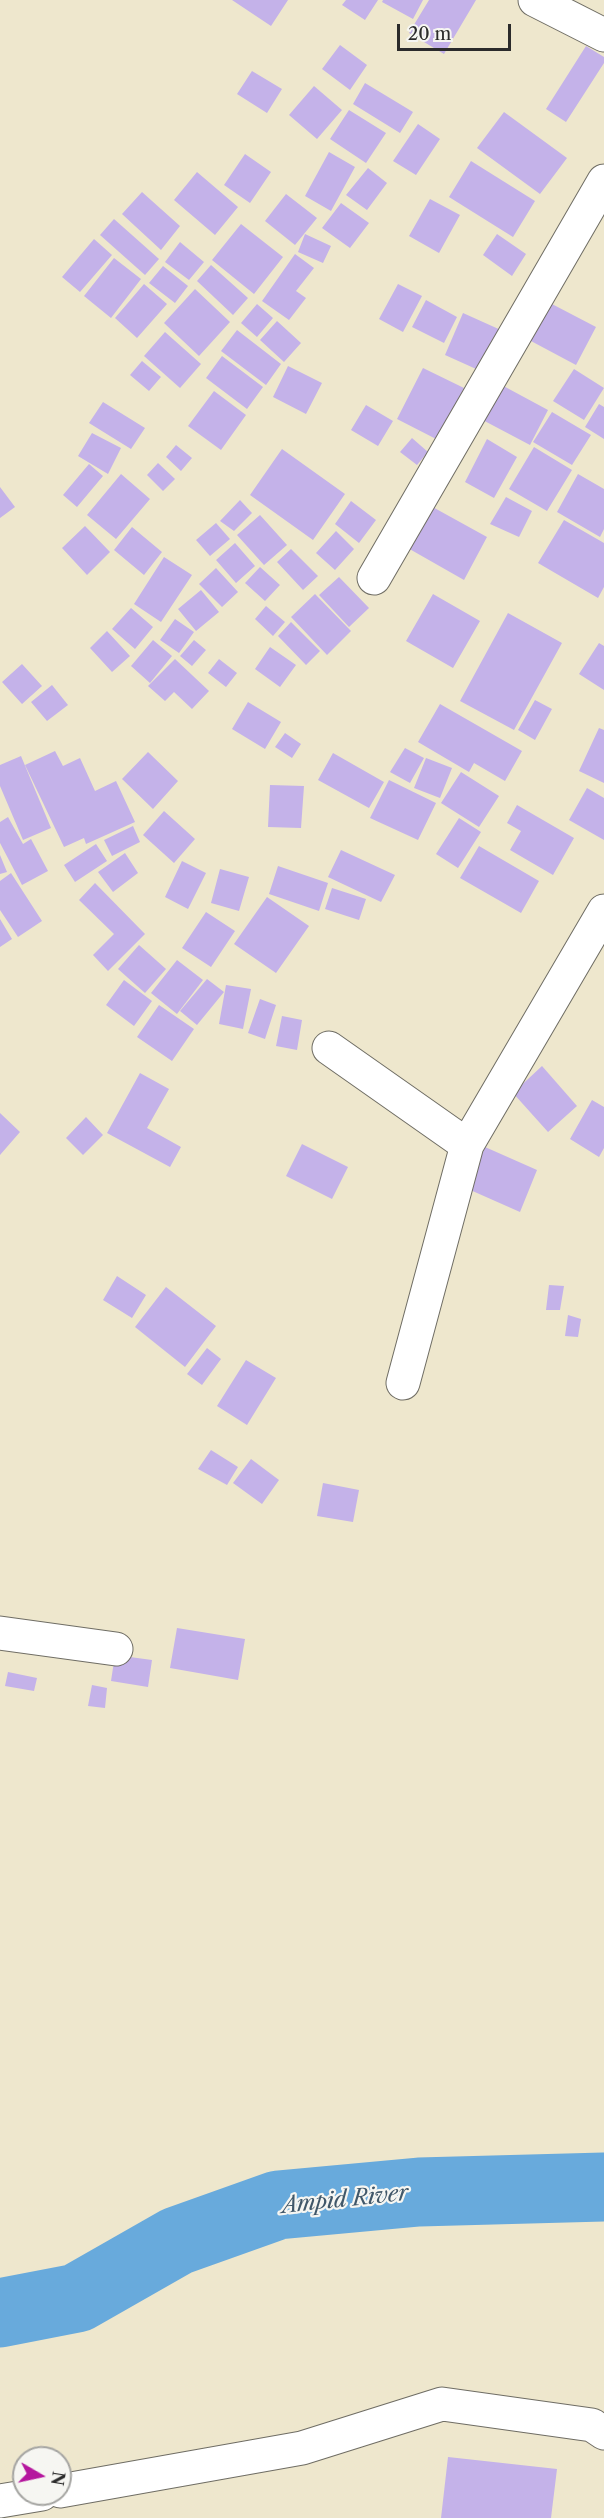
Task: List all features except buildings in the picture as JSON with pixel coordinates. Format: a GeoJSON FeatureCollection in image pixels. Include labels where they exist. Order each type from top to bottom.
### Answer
{"type":"FeatureCollection","features":[{"type":"Feature","properties":{"kind":"street"},"geometry":{"type":"LineString","coordinates":[[535,0],[604,35]]}},
{"type":"Feature","properties":{"kind":"street"},"geometry":{"type":"LineString","coordinates":[[374,578],[604,181]]}},
{"type":"Feature","properties":{"kind":"street"},"geometry":{"type":"LineString","coordinates":[[403,1383],[466,1146],[604,911]]}},
{"type":"Feature","properties":{"kind":"street"},"geometry":{"type":"LineString","coordinates":[[329,1048],[466,1146]]}},
{"type":"Feature","properties":{"kind":"street"},"geometry":{"type":"LineString","coordinates":[[0,1633],[116,1649]]}},
{"type":"Feature","properties":{"kind":"street"},"geometry":{"type":"LineString","coordinates":[[72,2489],[302,2448],[442,2404],[592,2425],[604,2433]]}},
{"type":"Feature","properties":{"kind":"waterway","name":"Ampid River"},"geometry":{"type":"LineString","coordinates":[[0,2313],[77,2298],[177,2241],[278,2205],[419,2192],[604,2187]]}}]}
